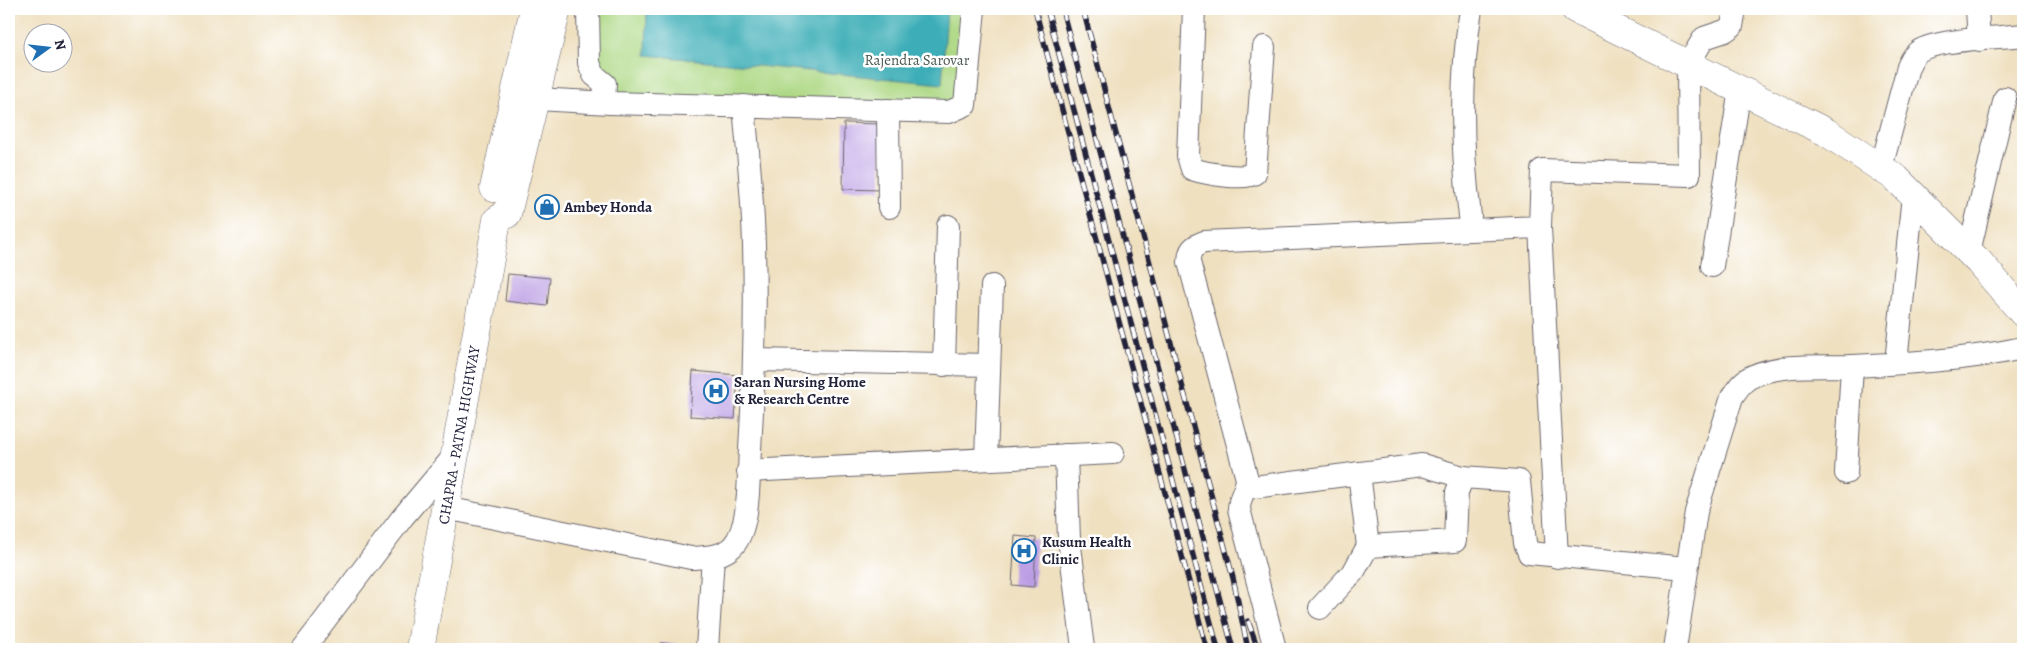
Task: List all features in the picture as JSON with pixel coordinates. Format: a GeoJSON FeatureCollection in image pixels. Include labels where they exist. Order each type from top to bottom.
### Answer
{"type":"FeatureCollection","features":[{"type":"Feature","properties":{"kind":"main road","name":"CHAPRA - PATNA HIGHWAY"},"geometry":{"type":"LineString","coordinates":[[497,220],[489,210],[534,9]]}},
{"type":"Feature","properties":{"kind":"main road","name":"CHAPRA - PATNA HIGHWAY"},"geometry":{"type":"LineString","coordinates":[[420,649],[497,220],[507,214],[557,9]]}},
{"type":"Feature","properties":{"kind":"main road"},"geometry":{"type":"LineString","coordinates":[[1575,9],[1826,132],[1896,178],[1969,252],[2023,313]]}},
{"type":"Feature","properties":{"kind":"street"},"geometry":{"type":"LineString","coordinates":[[588,9],[587,55],[591,69],[605,84],[604,102]]}},
{"type":"Feature","properties":{"kind":"street"},"geometry":{"type":"LineString","coordinates":[[536,99],[949,112],[965,105],[974,9]]}},
{"type":"Feature","properties":{"kind":"street"},"geometry":{"type":"LineString","coordinates":[[1194,9],[1188,156],[1192,169],[1241,177],[1252,176],[1256,173],[1264,47]]}},
{"type":"Feature","properties":{"kind":"street"},"geometry":{"type":"LineString","coordinates":[[1470,216],[1462,142],[1465,45],[1471,9]]}},
{"type":"Feature","properties":{"kind":"street"},"geometry":{"type":"LineString","coordinates":[[1556,557],[1540,227],[1542,170],[1689,174],[1688,64],[1704,38],[1725,31],[1732,26],[1735,9]]}},
{"type":"Feature","properties":{"kind":"street"},"geometry":{"type":"LineString","coordinates":[[1977,9],[1980,40]]}},
{"type":"Feature","properties":{"kind":"street"},"geometry":{"type":"LineString","coordinates":[[1881,168],[1908,67],[1913,56],[1928,47],[2023,35]]}},
{"type":"Feature","properties":{"kind":"street"},"geometry":{"type":"LineString","coordinates":[[1712,266],[1740,89]]}},
{"type":"Feature","properties":{"kind":"street"},"geometry":{"type":"LineString","coordinates":[[1969,252],[2005,98]]}},
{"type":"Feature","properties":{"kind":"street"},"geometry":{"type":"LineString","coordinates":[[446,508],[690,558],[713,557],[722,554],[733,546],[742,528],[748,470],[755,360],[754,244],[744,106]]}},
{"type":"Feature","properties":{"kind":"street"},"geometry":{"type":"LineString","coordinates":[[888,110],[889,207]]}},
{"type":"Feature","properties":{"kind":"street"},"geometry":{"type":"LineString","coordinates":[[1896,363],[1913,195]]}},
{"type":"Feature","properties":{"kind":"street"},"geometry":{"type":"LineString","coordinates":[[944,365],[948,226]]}},
{"type":"Feature","properties":{"kind":"street"},"geometry":{"type":"LineString","coordinates":[[1274,649],[1239,509],[1239,500],[1246,488],[1247,479],[1189,262],[1189,253],[1194,245],[1204,242],[1540,227]]}},
{"type":"Feature","properties":{"kind":"street"},"geometry":{"type":"LineString","coordinates":[[986,459],[992,286]]}},
{"type":"Feature","properties":{"kind":"street"},"geometry":{"type":"LineString","coordinates":[[1675,649],[1696,512],[1732,397],[1742,382],[1765,372],[1791,368],[1896,363],[1985,355],[2023,348]]}},
{"type":"Feature","properties":{"kind":"street"},"geometry":{"type":"LineString","coordinates":[[755,360],[989,366]]}},
{"type":"Feature","properties":{"kind":"street"},"geometry":{"type":"LineString","coordinates":[[1846,473],[1852,366]]}},
{"type":"Feature","properties":{"kind":"street"},"geometry":{"type":"LineString","coordinates":[[748,470],[1113,453]]}},
{"type":"Feature","properties":{"kind":"street"},"geometry":{"type":"LineString","coordinates":[[1066,455],[1069,539],[1082,648]]}},
{"type":"Feature","properties":{"kind":"street"},"geometry":{"type":"LineString","coordinates":[[303,649],[402,518],[454,456]]}},
{"type":"Feature","properties":{"kind":"street"},"geometry":{"type":"LineString","coordinates":[[1246,488],[1422,465],[1463,476],[1519,481],[1527,551],[1532,554],[1686,568]]}},
{"type":"Feature","properties":{"kind":"street"},"geometry":{"type":"LineString","coordinates":[[1320,608],[1354,571],[1368,546],[1359,473]]}},
{"type":"Feature","properties":{"kind":"street"},"geometry":{"type":"LineString","coordinates":[[1368,546],[1455,541],[1457,492],[1463,476]]}},
{"type":"Feature","properties":{"kind":"street"},"geometry":{"type":"LineString","coordinates":[[707,649],[713,557]]}},
{"type":"Feature","properties":{"kind":"green space","name":"Rajendra Sarovar"},"geometry":{"type":"Polygon","coordinates":[[[595,9],[973,9],[965,113],[592,101],[595,9]]]}},
{"type":"Feature","properties":{"kind":"water"},"geometry":{"type":"Polygon","coordinates":[[[647,9],[947,9],[942,84],[646,55],[647,9]]]}},
{"type":"Feature","properties":{"kind":"building"},"geometry":{"type":"Polygon","coordinates":[[[844,123],[881,124],[881,190],[843,189],[844,123]]]}},
{"type":"Feature","properties":{"kind":"building"},"geometry":{"type":"Polygon","coordinates":[[[508,274],[550,278],[547,306],[505,301],[508,274]]]}},
{"type":"Feature","properties":{"kind":"building"},"geometry":{"type":"Polygon","coordinates":[[[693,371],[738,375],[735,419],[690,416],[693,371]]]}},
{"type":"Feature","properties":{"kind":"building"},"geometry":{"type":"Polygon","coordinates":[[[1015,536],[1036,538],[1034,587],[1012,585],[1015,536]]]}},
{"type":"Feature","properties":{"kind":"building"},"geometry":{"type":"Polygon","coordinates":[[[661,643],[702,647],[702,649],[661,649],[661,643]]]}},
{"type":"Feature","properties":{"kind":"railway"},"geometry":{"type":"LineString","coordinates":[[1035,9],[1207,649]]}},
{"type":"Feature","properties":{"kind":"railway"},"geometry":{"type":"LineString","coordinates":[[1047,9],[1218,649]]}},
{"type":"Feature","properties":{"kind":"railway"},"geometry":{"type":"LineString","coordinates":[[1062,9],[1233,649]]}},
{"type":"Feature","properties":{"kind":"railway"},"geometry":{"type":"LineString","coordinates":[[1083,9],[1233,578],[1248,649]]}},
{"type":"Feature","properties":{"kind":"railway"},"geometry":{"type":"LineString","coordinates":[[1248,621],[1258,649]]}},
{"type":"Feature","properties":{"kind":"place","name":"Ambey Honda"},"geometry":{"type":"Point","coordinates":[547,207]}},
{"type":"Feature","properties":{"kind":"place","name":"Saran Nursing Home & Research Centre"},"geometry":{"type":"Point","coordinates":[716,391]}},
{"type":"Feature","properties":{"kind":"place","name":"Kusum Health Clinic"},"geometry":{"type":"Point","coordinates":[1024,551]}}]}
